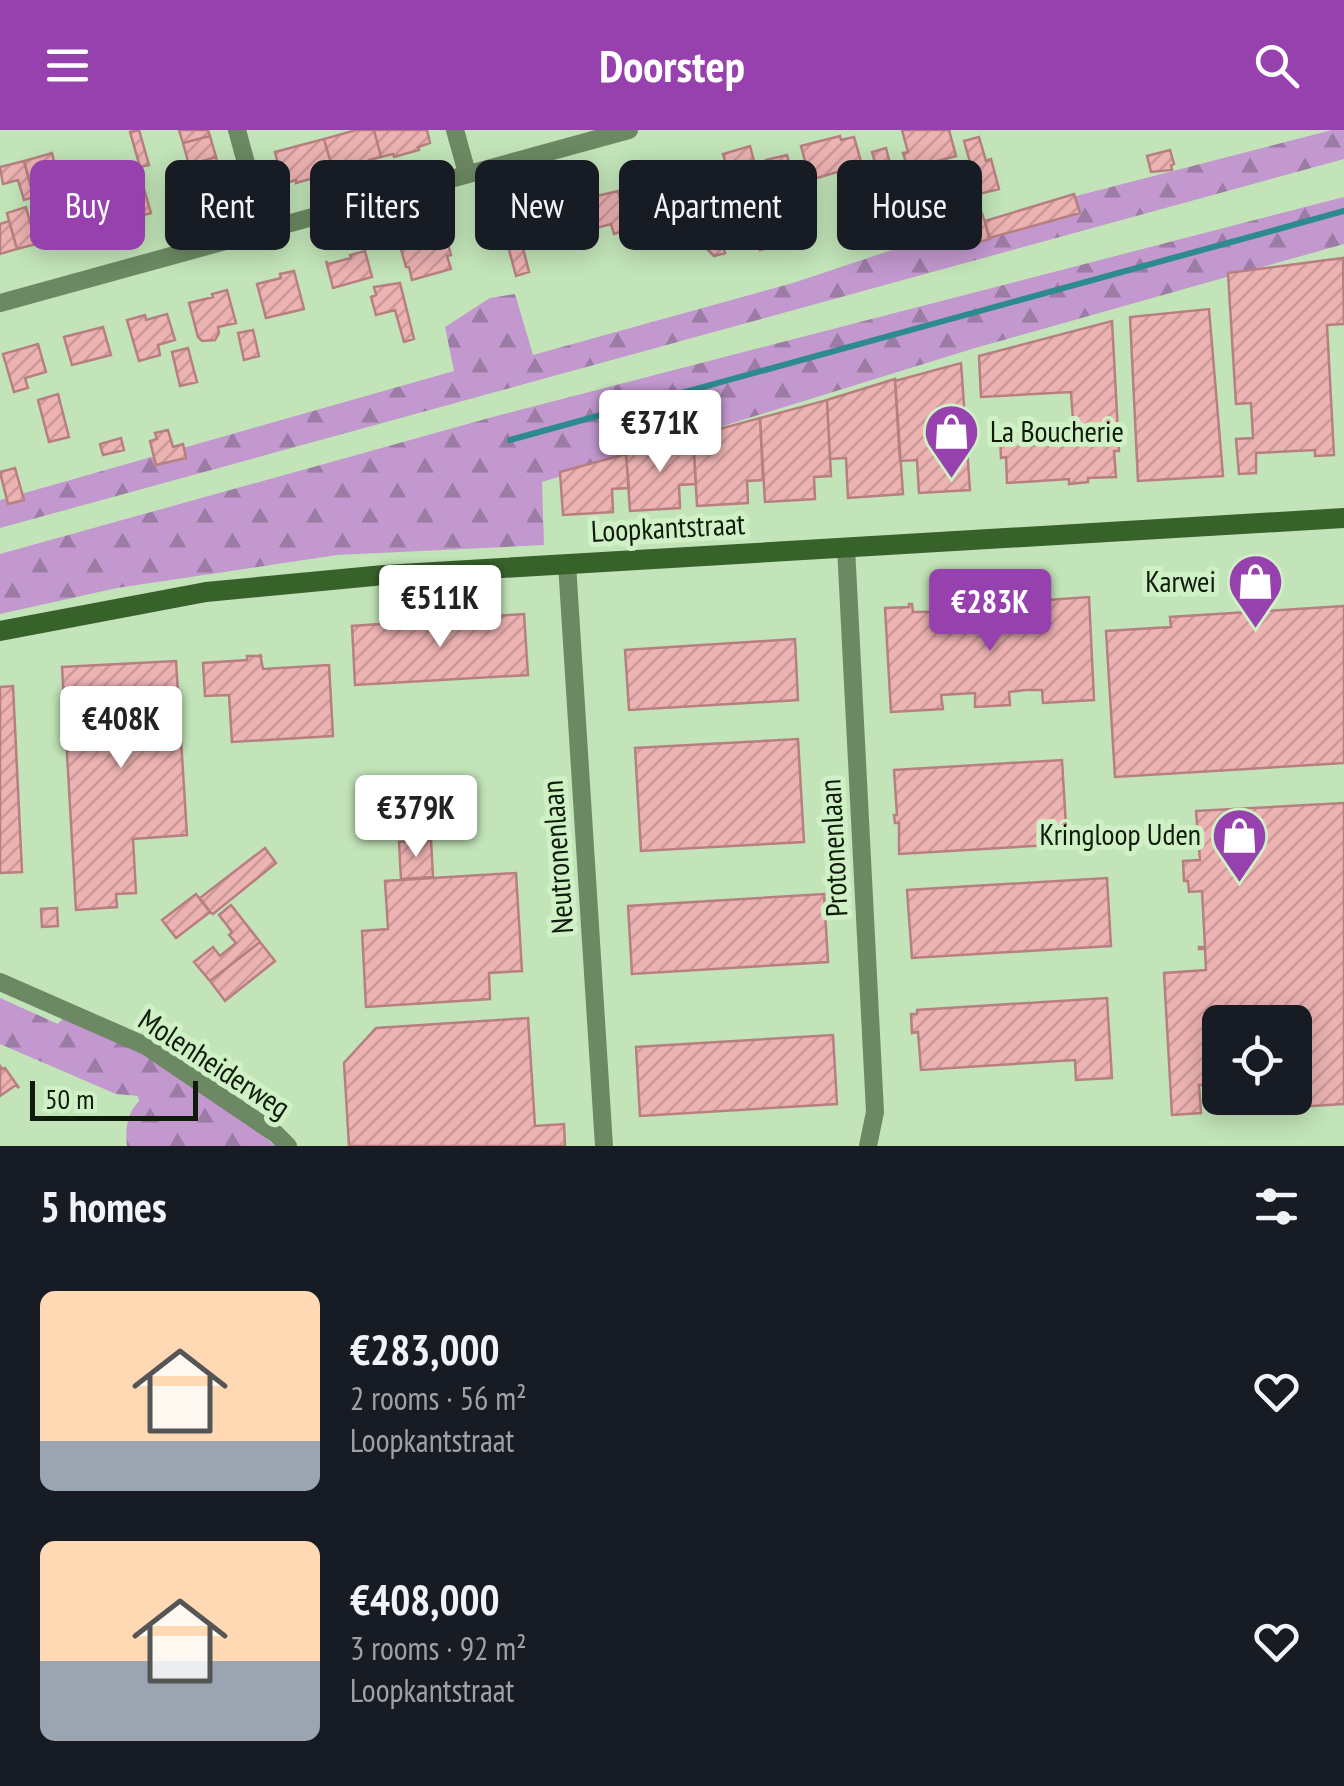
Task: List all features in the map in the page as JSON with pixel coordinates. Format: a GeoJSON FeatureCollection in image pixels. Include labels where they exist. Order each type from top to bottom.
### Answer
{"type":"FeatureCollection","features":[{"type":"Feature","properties":{"kind":"street"},"geometry":{"type":"LineString","coordinates":[[238,130],[246,160]]}},
{"type":"Feature","properties":{"kind":"street"},"geometry":{"type":"LineString","coordinates":[[455,130],[467,174]]}},
{"type":"Feature","properties":{"kind":"street"},"geometry":{"type":"LineString","coordinates":[[290,222],[629,130]]}},
{"type":"Feature","properties":{"kind":"street"},"geometry":{"type":"LineString","coordinates":[[0,302],[188,250]]}},
{"type":"Feature","properties":{"kind":"street","name":"Loopkantstraat"},"geometry":{"type":"LineString","coordinates":[[0,631],[206,592],[384,576],[1344,518]]}},
{"type":"Feature","properties":{"kind":"street","name":"Protonenlaan"},"geometry":{"type":"LineString","coordinates":[[846,547],[874,1112],[868,1146]]}},
{"type":"Feature","properties":{"kind":"street","name":"Neutronenlaan"},"geometry":{"type":"LineString","coordinates":[[568,564],[604,1146]]}},
{"type":"Feature","properties":{"kind":"street","name":"Molenheiderweg"},"geometry":{"type":"LineString","coordinates":[[0,982],[146,1046],[288,1146]]}},
{"type":"Feature","properties":{"kind":"green space"},"geometry":{"type":"Polygon","coordinates":[[[1344,130],[1344,159],[0,528],[0,500],[454,371],[445,327],[490,298],[515,294],[533,355],[793,283],[892,250],[982,250],[982,220],[1344,130]]]}},
{"type":"Feature","properties":{"kind":"green space"},"geometry":{"type":"Polygon","coordinates":[[[1344,197],[1344,244],[975,348],[542,482],[544,545],[337,555],[117,588],[0,614],[0,554],[500,415],[1344,197]]]}},
{"type":"Feature","properties":{"kind":"green space"},"geometry":{"type":"Polygon","coordinates":[[[0,998],[58,1024],[63,1018],[113,1035],[234,1111],[275,1146],[127,1146],[128,1122],[138,1096],[116,1094],[0,1044],[0,998]]]}},
{"type":"Feature","properties":{"kind":"building"},"geometry":{"type":"Polygon","coordinates":[[[139,130],[149,165],[138,160],[130,132],[139,130]]]}},
{"type":"Feature","properties":{"kind":"building"},"geometry":{"type":"Polygon","coordinates":[[[179,130],[208,130],[210,136],[183,143],[179,130]]]}},
{"type":"Feature","properties":{"kind":"building"},"geometry":{"type":"Polygon","coordinates":[[[356,130],[374,130],[381,157],[330,160],[324,139],[356,130]]]}},
{"type":"Feature","properties":{"kind":"building"},"geometry":{"type":"Polygon","coordinates":[[[374,130],[427,130],[430,143],[418,147],[419,150],[381,157],[374,130]]]}},
{"type":"Feature","properties":{"kind":"building"},"geometry":{"type":"Polygon","coordinates":[[[902,130],[949,130],[956,156],[905,160],[903,153],[908,152],[902,130]]]}},
{"type":"Feature","properties":{"kind":"building"},"geometry":{"type":"Polygon","coordinates":[[[210,136],[216,157],[188,160],[183,143],[210,136]]]}},
{"type":"Feature","properties":{"kind":"building"},"geometry":{"type":"Polygon","coordinates":[[[840,136],[841,140],[854,137],[861,160],[837,160],[837,172],[817,178],[817,160],[805,160],[801,146],[840,136]]]}},
{"type":"Feature","properties":{"kind":"building"},"geometry":{"type":"Polygon","coordinates":[[[979,137],[986,161],[991,159],[999,189],[982,193],[982,160],[969,160],[964,141],[979,137]]]}},
{"type":"Feature","properties":{"kind":"building"},"geometry":{"type":"Polygon","coordinates":[[[324,139],[330,160],[310,160],[310,179],[296,183],[290,182],[290,160],[277,160],[275,152],[324,139]]]}},
{"type":"Feature","properties":{"kind":"building"},"geometry":{"type":"Polygon","coordinates":[[[750,146],[754,160],[725,160],[723,154],[750,146]]]}},
{"type":"Feature","properties":{"kind":"building"},"geometry":{"type":"Polygon","coordinates":[[[886,148],[889,160],[874,160],[872,152],[886,148]]]}},
{"type":"Feature","properties":{"kind":"building"},"geometry":{"type":"Polygon","coordinates":[[[1170,150],[1172,170],[1151,172],[1147,156],[1170,150]]]}},
{"type":"Feature","properties":{"kind":"building"},"geometry":{"type":"Polygon","coordinates":[[[52,153],[54,160],[30,160],[30,184],[24,161],[52,153]]]}},
{"type":"Feature","properties":{"kind":"building"},"geometry":{"type":"Polygon","coordinates":[[[24,161],[30,198],[24,200],[18,180],[3,184],[0,167],[24,161]]]}},
{"type":"Feature","properties":{"kind":"building"},"geometry":{"type":"Polygon","coordinates":[[[618,191],[619,233],[614,234],[611,224],[599,227],[599,196],[618,191]]]}},
{"type":"Feature","properties":{"kind":"building"},"geometry":{"type":"Polygon","coordinates":[[[145,192],[151,213],[145,214],[145,192]]]}},
{"type":"Feature","properties":{"kind":"building"},"geometry":{"type":"Polygon","coordinates":[[[1074,194],[1080,213],[989,238],[985,221],[1074,194]]]}},
{"type":"Feature","properties":{"kind":"building"},"geometry":{"type":"Polygon","coordinates":[[[26,207],[30,246],[17,249],[7,213],[26,207]]]}},
{"type":"Feature","properties":{"kind":"building"},"geometry":{"type":"Polygon","coordinates":[[[982,213],[990,239],[982,241],[982,213]]]}},
{"type":"Feature","properties":{"kind":"building"},"geometry":{"type":"Polygon","coordinates":[[[9,221],[17,249],[0,254],[0,224],[9,221]]]}},
{"type":"Feature","properties":{"kind":"building"},"geometry":{"type":"Polygon","coordinates":[[[401,250],[450,250],[451,255],[447,256],[451,269],[412,280],[401,250]]]}},
{"type":"Feature","properties":{"kind":"building"},"geometry":{"type":"Polygon","coordinates":[[[509,250],[524,250],[529,272],[516,276],[509,250]]]}},
{"type":"Feature","properties":{"kind":"building"},"geometry":{"type":"Polygon","coordinates":[[[708,250],[724,250],[725,253],[714,256],[708,250]]]}},
{"type":"Feature","properties":{"kind":"building"},"geometry":{"type":"Polygon","coordinates":[[[365,251],[372,277],[333,288],[326,261],[328,264],[365,251]]]}},
{"type":"Feature","properties":{"kind":"building"},"geometry":{"type":"Polygon","coordinates":[[[1343,258],[1344,324],[1327,325],[1334,455],[1315,456],[1315,450],[1256,453],[1256,473],[1239,474],[1236,439],[1253,438],[1251,403],[1236,404],[1228,273],[1343,258]]]}},
{"type":"Feature","properties":{"kind":"building"},"geometry":{"type":"Polygon","coordinates":[[[294,271],[304,309],[266,318],[257,284],[294,271]]]}},
{"type":"Feature","properties":{"kind":"building"},"geometry":{"type":"Polygon","coordinates":[[[400,283],[414,339],[404,342],[395,310],[376,315],[371,297],[376,295],[374,287],[400,283]]]}},
{"type":"Feature","properties":{"kind":"building"},"geometry":{"type":"Polygon","coordinates":[[[227,290],[236,323],[218,327],[215,340],[202,341],[189,303],[227,290]]]}},
{"type":"Feature","properties":{"kind":"building"},"geometry":{"type":"Polygon","coordinates":[[[1209,309],[1223,476],[1138,481],[1130,317],[1209,309]]]}},
{"type":"Feature","properties":{"kind":"building"},"geometry":{"type":"Polygon","coordinates":[[[167,314],[175,340],[158,345],[160,355],[139,361],[127,320],[167,314]]]}},
{"type":"Feature","properties":{"kind":"building"},"geometry":{"type":"Polygon","coordinates":[[[1112,321],[1119,451],[1114,451],[1116,477],[1088,478],[1088,482],[1069,484],[1069,479],[1007,483],[1000,435],[1068,430],[1068,435],[1074,434],[1071,392],[981,397],[979,356],[1112,321]]]}},
{"type":"Feature","properties":{"kind":"building"},"geometry":{"type":"Polygon","coordinates":[[[103,327],[111,355],[72,365],[64,337],[103,327]]]}},
{"type":"Feature","properties":{"kind":"building"},"geometry":{"type":"Polygon","coordinates":[[[253,330],[259,356],[244,360],[238,333],[253,330]]]}},
{"type":"Feature","properties":{"kind":"building"},"geometry":{"type":"Polygon","coordinates":[[[38,344],[46,372],[25,378],[28,388],[14,392],[3,354],[38,344]]]}},
{"type":"Feature","properties":{"kind":"building"},"geometry":{"type":"Polygon","coordinates":[[[188,348],[197,382],[180,386],[172,352],[188,348]]]}},
{"type":"Feature","properties":{"kind":"building"},"geometry":{"type":"Polygon","coordinates":[[[961,363],[970,490],[919,493],[917,460],[900,461],[895,381],[961,363]]]}},
{"type":"Feature","properties":{"kind":"building"},"geometry":{"type":"Polygon","coordinates":[[[895,379],[903,494],[848,498],[846,458],[830,459],[827,400],[895,379]]]}},
{"type":"Feature","properties":{"kind":"building"},"geometry":{"type":"Polygon","coordinates":[[[58,394],[69,437],[49,442],[38,400],[58,394]]]}},
{"type":"Feature","properties":{"kind":"building"},"geometry":{"type":"Polygon","coordinates":[[[827,400],[831,476],[814,477],[815,499],[765,502],[760,418],[827,400]]]}},
{"type":"Feature","properties":{"kind":"building"},"geometry":{"type":"Polygon","coordinates":[[[760,418],[763,480],[747,481],[748,503],[697,506],[693,436],[760,418]]]}},
{"type":"Feature","properties":{"kind":"building"},"geometry":{"type":"Polygon","coordinates":[[[168,430],[173,447],[183,444],[186,458],[156,465],[150,441],[157,439],[155,433],[168,430]]]}},
{"type":"Feature","properties":{"kind":"building"},"geometry":{"type":"Polygon","coordinates":[[[693,436],[696,484],[679,485],[680,508],[630,511],[626,454],[693,436]]]}},
{"type":"Feature","properties":{"kind":"building"},"geometry":{"type":"Polygon","coordinates":[[[121,438],[124,450],[103,455],[100,444],[121,438]]]}},
{"type":"Feature","properties":{"kind":"building"},"geometry":{"type":"Polygon","coordinates":[[[626,454],[629,488],[612,489],[613,512],[563,515],[560,472],[626,454]]]}},
{"type":"Feature","properties":{"kind":"building"},"geometry":{"type":"Polygon","coordinates":[[[15,468],[24,500],[8,504],[0,472],[15,468]]]}},
{"type":"Feature","properties":{"kind":"building"},"geometry":{"type":"Polygon","coordinates":[[[1089,597],[1094,700],[1043,703],[1042,690],[1025,690],[1009,692],[1010,705],[975,707],[975,693],[941,695],[943,709],[891,712],[885,608],[912,604],[913,612],[1020,611],[1019,602],[1089,597]]]}},
{"type":"Feature","properties":{"kind":"building"},"geometry":{"type":"Polygon","coordinates":[[[1344,606],[1344,763],[1115,777],[1106,631],[1171,627],[1170,617],[1344,606]]]}},
{"type":"Feature","properties":{"kind":"building"},"geometry":{"type":"Polygon","coordinates":[[[524,614],[528,675],[355,685],[352,626],[524,614]]]}},
{"type":"Feature","properties":{"kind":"building"},"geometry":{"type":"Polygon","coordinates":[[[795,639],[798,700],[629,710],[625,650],[795,639]]]}},
{"type":"Feature","properties":{"kind":"building"},"geometry":{"type":"Polygon","coordinates":[[[260,656],[263,669],[329,665],[333,736],[232,742],[229,695],[205,696],[203,663],[260,656]]]}},
{"type":"Feature","properties":{"kind":"building"},"geometry":{"type":"Polygon","coordinates":[[[176,661],[187,835],[133,839],[136,893],[116,894],[117,907],[76,910],[62,667],[176,661]]]}},
{"type":"Feature","properties":{"kind":"building"},"geometry":{"type":"Polygon","coordinates":[[[13,686],[22,872],[0,873],[0,687],[13,686]]]}},
{"type":"Feature","properties":{"kind":"building"},"geometry":{"type":"Polygon","coordinates":[[[798,739],[804,842],[641,851],[635,748],[798,739]]]}},
{"type":"Feature","properties":{"kind":"building"},"geometry":{"type":"Polygon","coordinates":[[[1062,760],[1067,844],[899,854],[894,770],[1062,760]]]}},
{"type":"Feature","properties":{"kind":"building"},"geometry":{"type":"Polygon","coordinates":[[[1344,803],[1344,1104],[1312,1106],[1312,1005],[1202,1005],[1201,1113],[1172,1115],[1164,973],[1206,970],[1205,949],[1199,949],[1205,947],[1202,891],[1189,892],[1188,881],[1184,881],[1183,861],[1200,860],[1196,811],[1344,803]]]}},
{"type":"Feature","properties":{"kind":"building"},"geometry":{"type":"Polygon","coordinates":[[[431,840],[433,877],[401,879],[399,842],[431,840]]]}},
{"type":"Feature","properties":{"kind":"building"},"geometry":{"type":"Polygon","coordinates":[[[265,848],[276,863],[213,914],[210,912],[200,898],[265,848]]]}},
{"type":"Feature","properties":{"kind":"building"},"geometry":{"type":"Polygon","coordinates":[[[516,873],[522,971],[489,973],[490,999],[366,1007],[362,931],[388,929],[385,881],[516,873]]]}},
{"type":"Feature","properties":{"kind":"building"},"geometry":{"type":"Polygon","coordinates":[[[1107,878],[1111,946],[912,958],[907,890],[1107,878]]]}},
{"type":"Feature","properties":{"kind":"building"},"geometry":{"type":"Polygon","coordinates":[[[196,894],[210,912],[176,938],[162,920],[196,894]]]}},
{"type":"Feature","properties":{"kind":"building"},"geometry":{"type":"Polygon","coordinates":[[[824,894],[828,962],[632,974],[628,906],[824,894]]]}},
{"type":"Feature","properties":{"kind":"building"},"geometry":{"type":"Polygon","coordinates":[[[231,905],[260,942],[210,981],[194,962],[213,947],[220,956],[236,943],[219,915],[231,905]]]}},
{"type":"Feature","properties":{"kind":"building"},"geometry":{"type":"Polygon","coordinates":[[[57,908],[58,926],[42,927],[41,909],[57,908]]]}},
{"type":"Feature","properties":{"kind":"building"},"geometry":{"type":"Polygon","coordinates":[[[260,942],[275,961],[225,1001],[210,981],[260,942]]]}},
{"type":"Feature","properties":{"kind":"building"},"geometry":{"type":"Polygon","coordinates":[[[1107,998],[1112,1078],[1076,1080],[1075,1060],[921,1070],[918,1032],[912,1033],[911,1014],[917,1014],[917,1010],[1107,998]]]}},
{"type":"Feature","properties":{"kind":"building"},"geometry":{"type":"Polygon","coordinates":[[[528,1018],[535,1126],[564,1124],[565,1146],[349,1146],[344,1063],[376,1028],[528,1018]]]}},
{"type":"Feature","properties":{"kind":"building"},"geometry":{"type":"Polygon","coordinates":[[[833,1035],[837,1104],[640,1116],[636,1047],[833,1035]]]}},
{"type":"Feature","properties":{"kind":"building"},"geometry":{"type":"Polygon","coordinates":[[[0,1066],[19,1088],[16,1085],[0,1096],[0,1066]]]}},
{"type":"Feature","properties":{"kind":"waterway"},"geometry":{"type":"LineString","coordinates":[[510,440],[1344,211]]}},
{"type":"Feature","properties":{"kind":"place","name":"La Boucherie"},"geometry":{"type":"Point","coordinates":[951,481]}},
{"type":"Feature","properties":{"kind":"place","name":"Karwei"},"geometry":{"type":"Point","coordinates":[1255,631]}},
{"type":"Feature","properties":{"kind":"place","name":"Kringloop Uden"},"geometry":{"type":"Point","coordinates":[1240,884]}}]}
